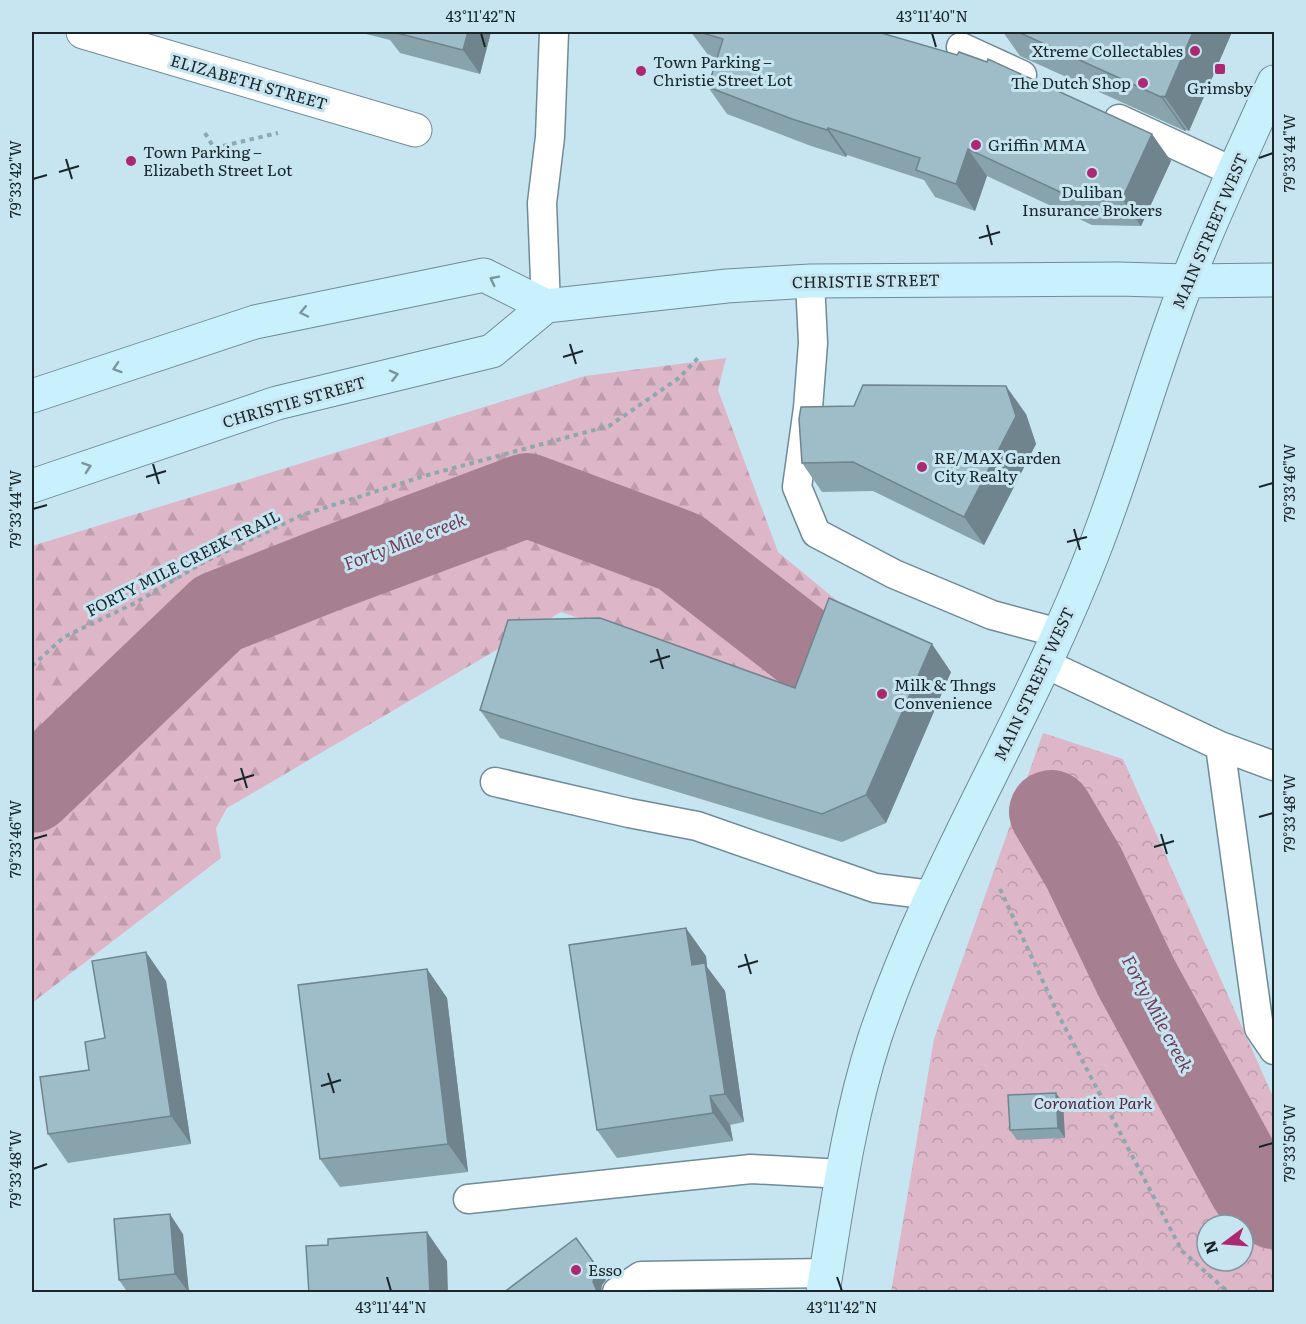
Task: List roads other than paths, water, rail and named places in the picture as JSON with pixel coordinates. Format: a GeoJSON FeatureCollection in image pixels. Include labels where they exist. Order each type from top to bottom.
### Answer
{"type":"FeatureCollection","features":[{"type":"Feature","properties":{"kind":"main road","name":"MAIN STREET WEST"},"geometry":{"type":"LineString","coordinates":[[825,1283],[849,1138],[875,1038],[932,895],[1046,664],[1095,549],[1187,281],[1275,82]]}},
{"type":"Feature","properties":{"kind":"main road"},"geometry":{"type":"LineString","coordinates":[[32,396],[255,322],[484,275],[546,306]]}},
{"type":"Feature","properties":{"kind":"main road","name":"CHRISTIE STREET"},"geometry":{"type":"LineString","coordinates":[[32,486],[277,403],[492,351],[546,306],[727,286],[810,281],[1275,280]]}},
{"type":"Feature","properties":{"kind":"street","name":"ELIZABETH STREET"},"geometry":{"type":"LineString","coordinates":[[83,32],[415,130]]}},
{"type":"Feature","properties":{"kind":"lane"},"geometry":{"type":"LineString","coordinates":[[546,306],[542,203],[550,137],[554,32]]}},
{"type":"Feature","properties":{"kind":"lane"},"geometry":{"type":"LineString","coordinates":[[961,47],[1045,86]]}},
{"type":"Feature","properties":{"kind":"lane"},"geometry":{"type":"LineString","coordinates":[[1098,110],[1234,172]]}},
{"type":"Feature","properties":{"kind":"lane"},"geometry":{"type":"LineString","coordinates":[[810,281],[813,343],[808,408],[797,488],[816,533],[894,574],[982,610],[1059,633]]}},
{"type":"Feature","properties":{"kind":"lane"},"geometry":{"type":"LineString","coordinates":[[1046,664],[1220,746],[1275,766]]}},
{"type":"Feature","properties":{"kind":"lane"},"geometry":{"type":"LineString","coordinates":[[1220,746],[1259,1028],[1275,1050]]}},
{"type":"Feature","properties":{"kind":"lane"},"geometry":{"type":"LineString","coordinates":[[495,782],[629,813],[697,825],[875,888],[932,895]]}},
{"type":"Feature","properties":{"kind":"lane"},"geometry":{"type":"LineString","coordinates":[[468,1199],[751,1169],[843,1174]]}},
{"type":"Feature","properties":{"kind":"lane"},"geometry":{"type":"LineString","coordinates":[[617,1293],[641,1276],[825,1283]]}},
{"type":"Feature","properties":{"kind":"waterway","name":"Forty Mile creek"},"geometry":{"type":"LineString","coordinates":[[32,791],[218,613],[527,495],[680,552],[809,652]]}},
{"type":"Feature","properties":{"kind":"waterway","name":"Forty Mile creek"},"geometry":{"type":"LineString","coordinates":[[1051,812],[1084,868],[1136,977],[1251,1188],[1274,1207]]}},
{"type":"Feature","properties":{"kind":"place","name":"Xtreme Collectables"},"geometry":{"type":"Point","coordinates":[1195,51]}},
{"type":"Feature","properties":{"kind":"place","name":"Grimsby"},"geometry":{"type":"Point","coordinates":[1220,69]}},
{"type":"Feature","properties":{"kind":"place","name":"Town Parking – Christie Street Lot"},"geometry":{"type":"Point","coordinates":[641,71]}},
{"type":"Feature","properties":{"kind":"place","name":"The Dutch Shop"},"geometry":{"type":"Point","coordinates":[1143,83]}},
{"type":"Feature","properties":{"kind":"place","name":"Griffin MMA"},"geometry":{"type":"Point","coordinates":[976,145]}},
{"type":"Feature","properties":{"kind":"place","name":"Town Parking – Elizabeth Street Lot"},"geometry":{"type":"Point","coordinates":[131,161]}},
{"type":"Feature","properties":{"kind":"place","name":"Duliban Insurance Brokers"},"geometry":{"type":"Point","coordinates":[1092,173]}},
{"type":"Feature","properties":{"kind":"place","name":"RE/MAX Garden City Realty"},"geometry":{"type":"Point","coordinates":[922,467]}},
{"type":"Feature","properties":{"kind":"place","name":"Milk & Thngs Convenience"},"geometry":{"type":"Point","coordinates":[882,694]}},
{"type":"Feature","properties":{"kind":"place","name":"Esso"},"geometry":{"type":"Point","coordinates":[576,1270]}},
{"type":"Feature","properties":{"kind":"park label","name":"Coronation Park"},"geometry":{"type":"Point","coordinates":[1093,1103]}}]}
